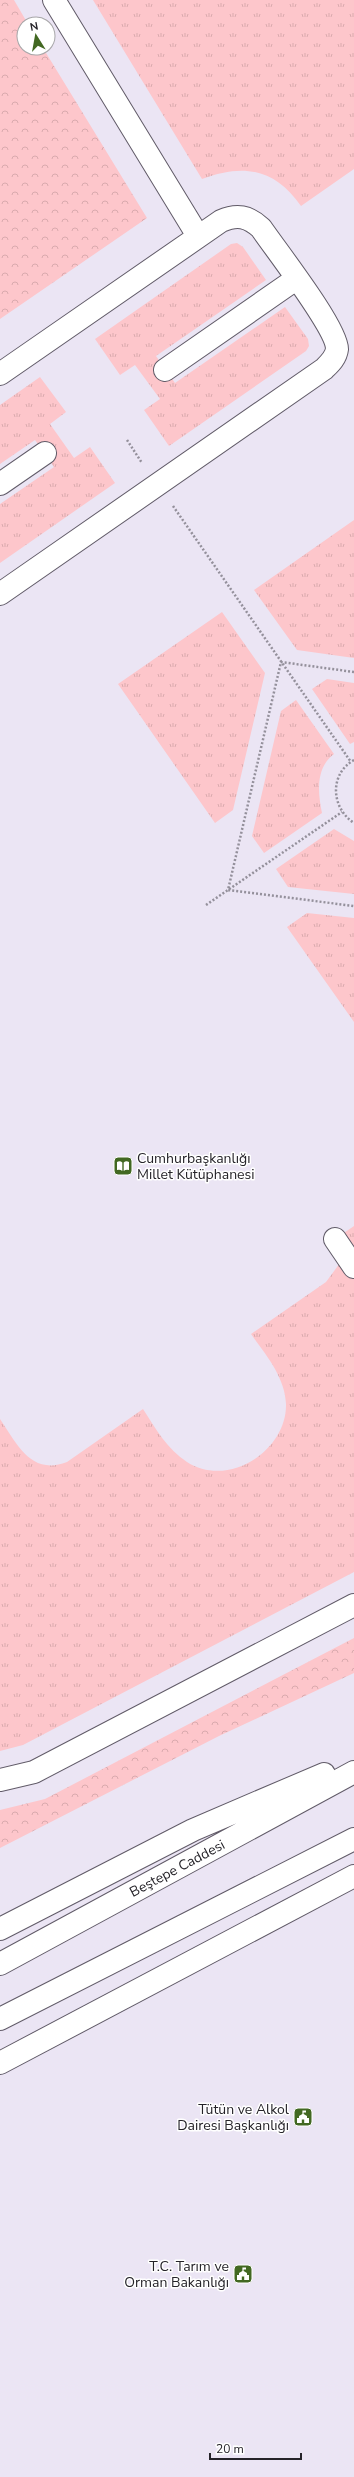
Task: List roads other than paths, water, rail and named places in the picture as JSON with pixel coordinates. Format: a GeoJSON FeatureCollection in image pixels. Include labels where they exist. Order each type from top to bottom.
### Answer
{"type":"FeatureCollection","features":[{"type":"Feature","properties":{"kind":"main road"},"geometry":{"type":"LineString","coordinates":[[54,0],[198,236]]}},
{"type":"Feature","properties":{"kind":"main road"},"geometry":{"type":"LineString","coordinates":[[0,374],[198,236],[221,221],[231,217],[242,216],[252,219],[261,228],[331,329],[337,351],[332,361],[324,369],[0,594]]}},
{"type":"Feature","properties":{"kind":"main road"},"geometry":{"type":"LineString","coordinates":[[165,370],[296,279]]}},
{"type":"Feature","properties":{"kind":"main road"},"geometry":{"type":"LineString","coordinates":[[0,484],[45,453]]}},
{"type":"Feature","properties":{"kind":"main road"},"geometry":{"type":"LineString","coordinates":[[335,1239],[354,1266]]}},
{"type":"Feature","properties":{"kind":"main road"},"geometry":{"type":"LineString","coordinates":[[0,1780],[34,1772],[354,1605]]}},
{"type":"Feature","properties":{"kind":"main road"},"geometry":{"type":"LineString","coordinates":[[0,1929],[193,1830],[354,1761]]}},
{"type":"Feature","properties":{"kind":"main road","name":"Beştepe Caddesi"},"geometry":{"type":"LineString","coordinates":[[0,1964],[354,1772]]}},
{"type":"Feature","properties":{"kind":"main road"},"geometry":{"type":"LineString","coordinates":[[0,2019],[354,1839]]}},
{"type":"Feature","properties":{"kind":"main road"},"geometry":{"type":"LineString","coordinates":[[0,2064],[354,1876]]}},
{"type":"Feature","properties":{"kind":"place","name":"Cumhurbaşkanlığı Millet Kütüphanesi"},"geometry":{"type":"Point","coordinates":[123,1166]}},
{"type":"Feature","properties":{"kind":"place","name":"Tütün ve Alkol Dairesi Başkanlığı"},"geometry":{"type":"Point","coordinates":[303,2117]}},
{"type":"Feature","properties":{"kind":"place","name":"T.C. Tarım ve Orman Bakanlığı"},"geometry":{"type":"Point","coordinates":[243,2274]}}]}
